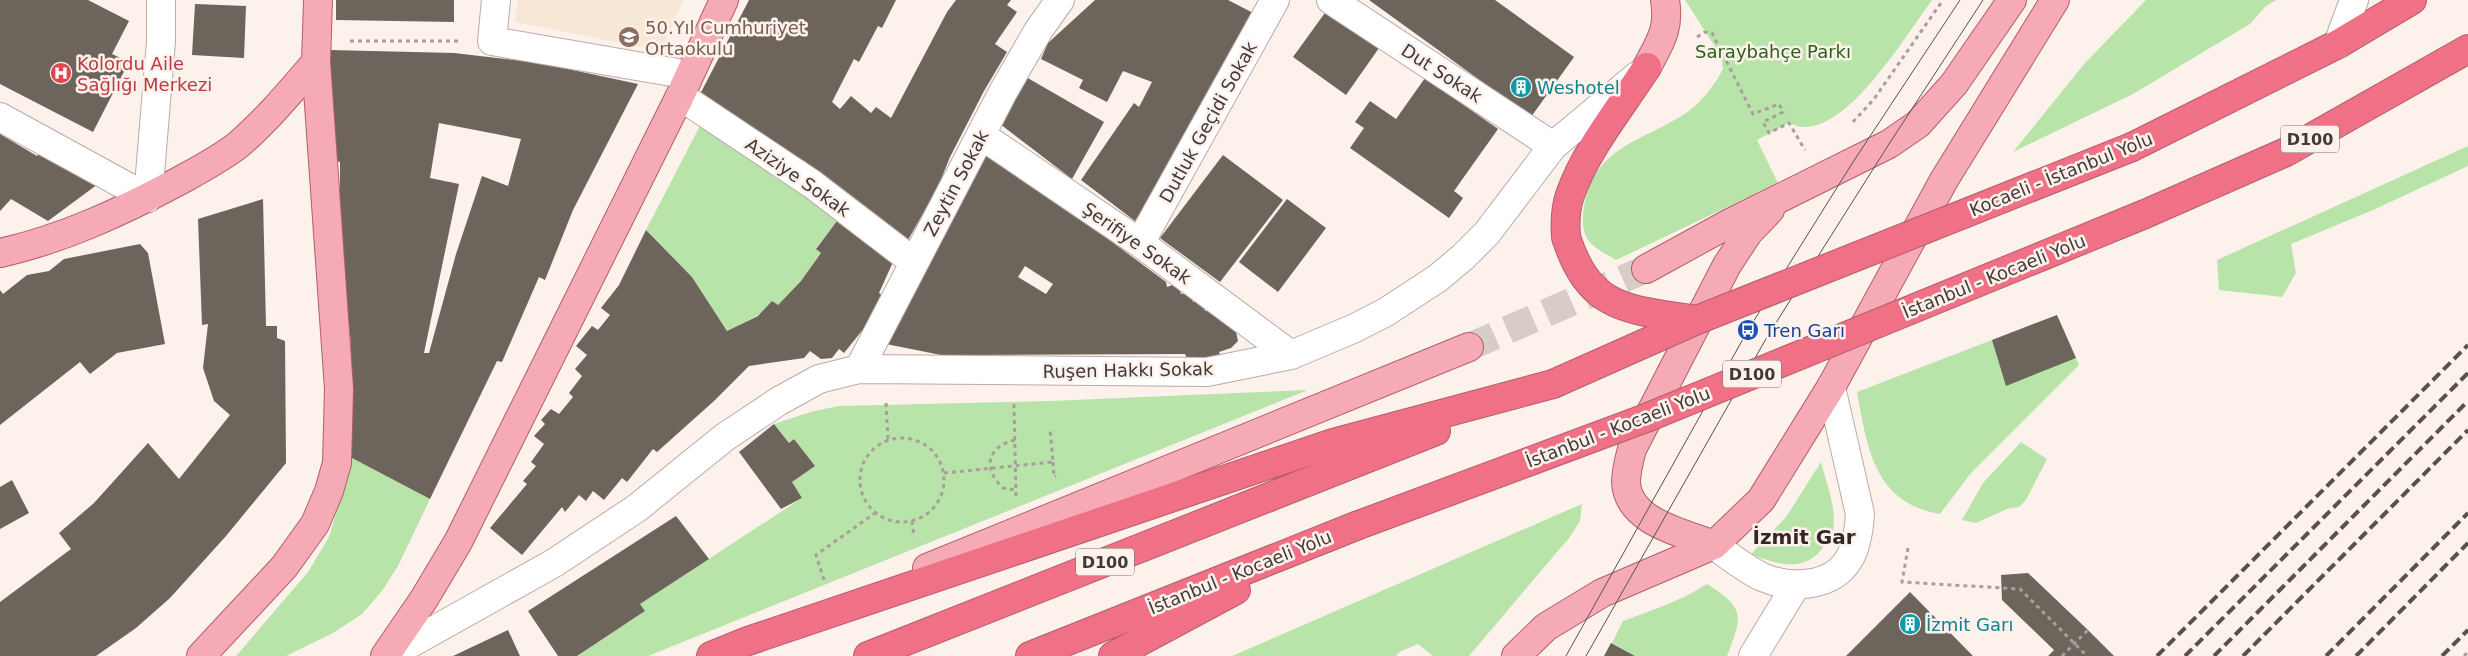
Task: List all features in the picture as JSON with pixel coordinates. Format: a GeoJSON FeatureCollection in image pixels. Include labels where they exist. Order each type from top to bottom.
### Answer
{"type":"FeatureCollection","features":[{"type":"Feature","properties":{"kind":"highway","name":"Kocaeli - İstanbul Yolu"},"geometry":{"type":"LineString","coordinates":[[1697,320],[2132,147],[2338,44],[2412,0]]}},
{"type":"Feature","properties":{"kind":"highway","name":"İstanbul - Kocaeli Yolu"},"geometry":{"type":"LineString","coordinates":[[1030,656],[1356,526],[1646,418],[2146,214],[2286,152],[2468,49]]}},
{"type":"Feature","properties":{"kind":"highway"},"geometry":{"type":"LineString","coordinates":[[1647,67],[1593,150],[1570,195],[1565,218],[1566,237],[1580,273],[1601,294],[1616,304],[1630,309],[1697,320]]}},
{"type":"Feature","properties":{"kind":"highway","name":"D100"},"geometry":{"type":"LineString","coordinates":[[868,656],[1553,384],[1697,320]]}},
{"type":"Feature","properties":{"kind":"highway"},"geometry":{"type":"LineString","coordinates":[[711,656],[748,641],[1334,443],[1553,384]]}},
{"type":"Feature","properties":{"kind":"highway"},"geometry":{"type":"LineString","coordinates":[[1113,656],[1356,526]]}},
{"type":"Feature","properties":{"kind":"main road"},"geometry":{"type":"LineString","coordinates":[[201,656],[284,567],[310,531],[329,491],[336,463],[339,389],[316,51],[318,0]]}},
{"type":"Feature","properties":{"kind":"main road"},"geometry":{"type":"LineString","coordinates":[[386,656],[424,599],[458,542],[684,85],[724,0]]}},
{"type":"Feature","properties":{"kind":"main road"},"geometry":{"type":"LineString","coordinates":[[1647,67],[1665,32],[1668,16],[1665,0]]}},
{"type":"Feature","properties":{"kind":"main road"},"geometry":{"type":"LineString","coordinates":[[1646,269],[1730,223],[1889,144],[1918,124],[1954,84],[2012,0]]}},
{"type":"Feature","properties":{"kind":"main road"},"geometry":{"type":"LineString","coordinates":[[1516,656],[1546,627],[1602,593],[1714,545],[1761,500],[1831,387],[1944,180],[2055,0]]}},
{"type":"Feature","properties":{"kind":"main road"},"geometry":{"type":"LineString","coordinates":[[0,253],[27,247],[64,234],[148,198],[204,167],[236,146],[263,122],[316,51]]}},
{"type":"Feature","properties":{"kind":"main road"},"geometry":{"type":"LineString","coordinates":[[1714,545],[1661,524],[1640,511],[1634,506],[1629,496],[1626,472],[1632,448],[1727,266],[1748,233],[1781,199]]}},
{"type":"Feature","properties":{"kind":"main road"},"geometry":{"type":"LineString","coordinates":[[748,641],[1469,347]]}},
{"type":"Feature","properties":{"kind":"street"},"geometry":{"type":"LineString","coordinates":[[0,117],[148,198],[160,40],[161,0]]}},
{"type":"Feature","properties":{"kind":"street"},"geometry":{"type":"LineString","coordinates":[[496,0],[492,41],[684,85]]}},
{"type":"Feature","properties":{"kind":"street","name":"Zeytin Sokak"},"geometry":{"type":"LineString","coordinates":[[859,369],[1012,77],[1060,0]]}},
{"type":"Feature","properties":{"kind":"street","name":"Dutluk Geçidi Sokak"},"geometry":{"type":"LineString","coordinates":[[1140,243],[1275,0]]}},
{"type":"Feature","properties":{"kind":"street","name":"Dut Sokak"},"geometry":{"type":"LineString","coordinates":[[1330,0],[1553,146]]}},
{"type":"Feature","properties":{"kind":"street"},"geometry":{"type":"LineString","coordinates":[[2338,44],[2354,0]]}},
{"type":"Feature","properties":{"kind":"street","name":"Ruşen Hakkı Sokak"},"geometry":{"type":"LineString","coordinates":[[386,656],[554,563],[637,508],[725,437],[779,400],[818,379],[859,369],[1207,372],[1290,354],[1355,328],[1386,312],[1438,278],[1463,258],[1487,233],[1553,146],[1647,67]]}},
{"type":"Feature","properties":{"kind":"street","name":"Aziziye Sokak"},"geometry":{"type":"LineString","coordinates":[[684,85],[914,262]]}},
{"type":"Feature","properties":{"kind":"street","name":"Şerifiye Sokak"},"geometry":{"type":"LineString","coordinates":[[981,135],[1140,243],[1290,354]]}},
{"type":"Feature","properties":{"kind":"street"},"geometry":{"type":"LineString","coordinates":[[1714,545],[1762,576],[1796,584],[1811,584],[1838,570],[1849,560],[1858,531],[1860,514],[1846,460],[1831,387]]}},
{"type":"Feature","properties":{"kind":"street"},"geometry":{"type":"LineString","coordinates":[[1753,656],[1796,584]]}},
{"type":"Feature","properties":{"kind":"path"},"geometry":{"type":"LineString","coordinates":[[1705,32],[1712,33],[1753,114],[1779,104],[1783,112],[1763,122],[1769,133],[1789,123],[1807,154]]}},
{"type":"Feature","properties":{"kind":"path"},"geometry":{"type":"LineString","coordinates":[[316,51],[492,41]]}},
{"type":"Feature","properties":{"kind":"path"},"geometry":{"type":"LineString","coordinates":[[1014,371],[1016,499]]}},
{"type":"Feature","properties":{"kind":"path"},"geometry":{"type":"LineString","coordinates":[[1050,428],[1054,477],[1063,473]]}},
{"type":"Feature","properties":{"kind":"path"},"geometry":{"type":"LineString","coordinates":[[903,438],[917,440],[930,448],[938,459],[944,473],[943,488],[938,501],[930,512],[918,519],[906,522],[892,522],[875,512],[862,496],[860,484],[861,470],[866,458],[875,446],[888,440],[903,438]]}},
{"type":"Feature","properties":{"kind":"path"},"geometry":{"type":"LineString","coordinates":[[1015,440],[1000,446],[990,460],[990,468],[992,476],[1003,488],[1016,490]]}},
{"type":"Feature","properties":{"kind":"path"},"geometry":{"type":"LineString","coordinates":[[944,473],[1053,462]]}},
{"type":"Feature","properties":{"kind":"path"},"geometry":{"type":"LineString","coordinates":[[826,586],[816,555],[875,512]]}},
{"type":"Feature","properties":{"kind":"path"},"geometry":{"type":"LineString","coordinates":[[1908,548],[1902,582],[2020,589],[2087,656]]}},
{"type":"Feature","properties":{"kind":"path"},"geometry":{"type":"LineString","coordinates":[[2062,656],[2088,630]]}},
{"type":"Feature","properties":{"kind":"path"},"geometry":{"type":"LineString","coordinates":[[2464,656],[2468,652]]}},
{"type":"Feature","properties":{"kind":"shaded area","name":"50.Yıl Cumhuriyet Ortaokulu"},"geometry":{"type":"Polygon","coordinates":[[[518,0],[683,0],[662,51],[515,22],[518,0]]]}},
{"type":"Feature","properties":{"kind":"green space","name":"Saraybahçe Parkı"},"geometry":{"type":"Polygon","coordinates":[[[1685,0],[1932,0],[1876,77],[1840,112],[1822,123],[1804,127],[1789,123],[1757,140],[1778,183],[1616,260],[1594,246],[1585,235],[1583,228],[1584,207],[1590,186],[1598,170],[1623,148],[1691,109],[1707,93],[1723,69],[1721,56],[1685,0]]]}},
{"type":"Feature","properties":{"kind":"green space"},"geometry":{"type":"Polygon","coordinates":[[[2146,0],[2276,0],[2265,7],[2250,24],[2133,94],[2013,152],[2085,63],[2146,0]]]}},
{"type":"Feature","properties":{"kind":"green space"},"geometry":{"type":"Polygon","coordinates":[[[703,120],[837,221],[816,248],[821,253],[801,281],[778,305],[727,331],[692,277],[646,230],[703,120]]]}},
{"type":"Feature","properties":{"kind":"green space"},"geometry":{"type":"Polygon","coordinates":[[[2468,146],[2468,166],[2373,210],[2291,244],[2296,273],[2282,297],[2219,290],[2217,260],[2468,146]]]}},
{"type":"Feature","properties":{"kind":"green space"},"geometry":{"type":"Polygon","coordinates":[[[2057,315],[2079,365],[1971,473],[1940,514],[1918,508],[1901,498],[1887,485],[1870,452],[1857,392],[2057,315]]]}},
{"type":"Feature","properties":{"kind":"green space"},"geometry":{"type":"Polygon","coordinates":[[[1308,390],[648,656],[577,656],[645,611],[640,604],[802,498],[792,482],[814,466],[794,439],[789,443],[774,424],[814,411],[839,406],[1050,401],[1308,390]]]}},
{"type":"Feature","properties":{"kind":"green space"},"geometry":{"type":"Polygon","coordinates":[[[2021,442],[2047,459],[2026,500],[2019,507],[2007,509],[1976,523],[1962,520],[1983,483],[2021,442]]]}},
{"type":"Feature","properties":{"kind":"green space"},"geometry":{"type":"Polygon","coordinates":[[[352,458],[430,499],[398,566],[382,591],[362,614],[333,633],[286,656],[236,656],[308,572],[329,537],[352,458]]]}},
{"type":"Feature","properties":{"kind":"green space"},"geometry":{"type":"Polygon","coordinates":[[[1821,462],[1834,513],[1833,530],[1825,545],[1814,557],[1797,564],[1769,561],[1751,554],[1786,517],[1821,462]]]}},
{"type":"Feature","properties":{"kind":"green space"},"geometry":{"type":"Polygon","coordinates":[[[1582,504],[1580,521],[1569,538],[1469,656],[1433,656],[1418,644],[1399,652],[1396,656],[1232,656],[1582,504]]]}},
{"type":"Feature","properties":{"kind":"green space"},"geometry":{"type":"Polygon","coordinates":[[[1707,584],[1728,600],[1737,614],[1736,631],[1727,656],[1635,656],[1612,643],[1623,621],[1677,600],[1707,584]]]}},
{"type":"Feature","properties":{"kind":"building","name":"Kolordu Aile Sağlığı Merkezi"},"geometry":{"type":"Polygon","coordinates":[[[0,0],[88,0],[129,21],[112,54],[129,62],[93,132],[0,84],[0,0]]]}},
{"type":"Feature","properties":{"kind":"building"},"geometry":{"type":"Polygon","coordinates":[[[336,0],[454,0],[454,22],[336,20],[336,0]]]}},
{"type":"Feature","properties":{"kind":"building"},"geometry":{"type":"Polygon","coordinates":[[[749,0],[896,0],[882,28],[878,26],[859,62],[854,59],[832,102],[840,109],[851,96],[871,113],[876,107],[891,118],[947,12],[956,0],[1011,0],[1007,5],[1017,12],[995,44],[1007,52],[984,91],[950,157],[938,187],[908,240],[803,160],[802,162],[698,98],[749,0]]]}},
{"type":"Feature","properties":{"kind":"building"},"geometry":{"type":"Polygon","coordinates":[[[1095,0],[1228,0],[1259,16],[1188,142],[1135,221],[1081,180],[1134,103],[1139,107],[1152,82],[1123,71],[1107,102],[1079,88],[1083,80],[1041,59],[1048,43],[1095,0]]]}},
{"type":"Feature","properties":{"kind":"building","name":"Weshotel"},"geometry":{"type":"Polygon","coordinates":[[[1369,0],[1495,0],[1574,57],[1531,117],[1369,0]]]}},
{"type":"Feature","properties":{"kind":"building"},"geometry":{"type":"Polygon","coordinates":[[[195,4],[246,6],[244,58],[192,55],[195,4]]]}},
{"type":"Feature","properties":{"kind":"building"},"geometry":{"type":"Polygon","coordinates":[[[1327,10],[1379,48],[1346,95],[1293,57],[1327,10]]]}},
{"type":"Feature","properties":{"kind":"building"},"geometry":{"type":"Polygon","coordinates":[[[330,50],[454,53],[540,63],[638,84],[573,210],[545,280],[539,277],[502,362],[497,361],[430,499],[352,458],[351,344],[340,238],[340,162],[333,160],[329,143],[332,81],[326,79],[330,50]],[[439,123],[430,178],[459,184],[424,353],[429,353],[456,254],[482,176],[508,186],[521,139],[439,123]]]}},
{"type":"Feature","properties":{"kind":"building"},"geometry":{"type":"Polygon","coordinates":[[[1026,77],[1104,122],[1072,179],[1000,124],[1026,77]]]}},
{"type":"Feature","properties":{"kind":"building"},"geometry":{"type":"Polygon","coordinates":[[[1425,78],[1498,129],[1454,191],[1463,198],[1449,218],[1350,148],[1364,128],[1355,122],[1370,101],[1396,119],[1425,78]]]}},
{"type":"Feature","properties":{"kind":"building"},"geometry":{"type":"Polygon","coordinates":[[[0,134],[37,156],[41,150],[98,184],[48,221],[11,199],[0,211],[0,134]]]}},
{"type":"Feature","properties":{"kind":"building"},"geometry":{"type":"Polygon","coordinates":[[[987,154],[1089,223],[1166,282],[1167,287],[1178,283],[1181,294],[1190,292],[1193,302],[1201,299],[1205,311],[1215,309],[1218,319],[1228,316],[1235,327],[1238,341],[1231,348],[1219,352],[1221,357],[1188,361],[1185,354],[941,355],[886,344],[987,154]],[[1025,266],[1018,277],[1046,294],[1053,284],[1025,266]]]}},
{"type":"Feature","properties":{"kind":"building"},"geometry":{"type":"Polygon","coordinates":[[[1223,155],[1283,200],[1220,282],[1160,238],[1223,155]]]}},
{"type":"Feature","properties":{"kind":"building"},"geometry":{"type":"Polygon","coordinates":[[[263,199],[266,326],[277,326],[277,338],[285,341],[286,463],[226,536],[170,598],[136,628],[96,656],[0,656],[0,602],[71,549],[59,533],[94,503],[148,443],[179,479],[230,415],[214,401],[203,368],[208,324],[202,325],[198,219],[263,199]]]}},
{"type":"Feature","properties":{"kind":"building"},"geometry":{"type":"Polygon","coordinates":[[[1287,199],[1326,228],[1278,292],[1239,262],[1287,199]]]}},
{"type":"Feature","properties":{"kind":"building"},"geometry":{"type":"Polygon","coordinates":[[[837,221],[893,262],[879,293],[883,296],[865,327],[844,353],[839,349],[832,358],[821,359],[810,351],[804,358],[749,366],[714,401],[657,452],[653,449],[627,482],[622,478],[604,500],[593,491],[586,501],[579,495],[565,512],[562,507],[522,555],[490,528],[527,484],[523,481],[536,466],[531,462],[544,444],[534,436],[545,424],[541,420],[551,409],[559,414],[573,397],[569,393],[582,376],[575,369],[587,355],[576,346],[592,326],[598,330],[610,315],[601,308],[619,285],[646,230],[692,277],[727,331],[758,316],[772,301],[778,305],[801,281],[821,253],[816,249],[837,221]]]}},
{"type":"Feature","properties":{"kind":"building"},"geometry":{"type":"Polygon","coordinates":[[[140,244],[148,253],[165,344],[117,353],[90,374],[80,362],[0,425],[0,290],[3,294],[27,275],[49,271],[64,259],[140,244]]]}},
{"type":"Feature","properties":{"kind":"building"},"geometry":{"type":"Polygon","coordinates":[[[2057,315],[2076,358],[2006,386],[1992,340],[2057,315]]]}},
{"type":"Feature","properties":{"kind":"building"},"geometry":{"type":"Polygon","coordinates":[[[774,424],[789,443],[794,439],[815,466],[792,482],[802,498],[781,509],[739,452],[774,424]]]}},
{"type":"Feature","properties":{"kind":"building"},"geometry":{"type":"Polygon","coordinates":[[[12,480],[29,513],[0,529],[0,487],[12,480]]]}},
{"type":"Feature","properties":{"kind":"building"},"geometry":{"type":"Polygon","coordinates":[[[676,516],[709,559],[640,604],[645,611],[577,656],[558,656],[528,611],[676,516]]]}},
{"type":"Feature","properties":{"kind":"building"},"geometry":{"type":"Polygon","coordinates":[[[2028,573],[2114,656],[2048,656],[2054,650],[2002,600],[2001,575],[2028,573]]]}},
{"type":"Feature","properties":{"kind":"building","name":"İzmit Garı"},"geometry":{"type":"Polygon","coordinates":[[[1910,592],[1973,656],[1846,656],[1910,592]]]}},
{"type":"Feature","properties":{"kind":"building"},"geometry":{"type":"Polygon","coordinates":[[[508,630],[520,656],[453,656],[508,630]]]}},
{"type":"Feature","properties":{"kind":"building"},"geometry":{"type":"Polygon","coordinates":[[[1611,643],[1635,656],[1604,656],[1611,643]]]}},
{"type":"Feature","properties":{"kind":"tunnel"},"geometry":{"type":"LineString","coordinates":[[1469,347],[1646,269]]}},
{"type":"Feature","properties":{"kind":"tram line"},"geometry":{"type":"LineString","coordinates":[[1566,656],[1748,330],[1853,162],[1960,0]]}},
{"type":"Feature","properties":{"kind":"tram line"},"geometry":{"type":"LineString","coordinates":[[1586,656],[1767,337],[1983,0]]}},
{"type":"Feature","properties":{"kind":"railway"},"geometry":{"type":"LineString","coordinates":[[2157,656],[2468,345]]}},
{"type":"Feature","properties":{"kind":"railway"},"geometry":{"type":"LineString","coordinates":[[2185,656],[2468,373]]}},
{"type":"Feature","properties":{"kind":"railway"},"geometry":{"type":"LineString","coordinates":[[2214,656],[2468,401]]}},
{"type":"Feature","properties":{"kind":"railway"},"geometry":{"type":"LineString","coordinates":[[2243,656],[2468,430]]}},
{"type":"Feature","properties":{"kind":"railway"},"geometry":{"type":"LineString","coordinates":[[2326,656],[2468,513]]}},
{"type":"Feature","properties":{"kind":"railway"},"geometry":{"type":"LineString","coordinates":[[2356,656],[2468,543]]}},
{"type":"Feature","properties":{"kind":"railway"},"geometry":{"type":"LineString","coordinates":[[2442,656],[2468,630]]}},
{"type":"Feature","properties":{"kind":"place","name":"50.Yıl Cumhuriyet Ortaokulu"},"geometry":{"type":"Point","coordinates":[629,37]}},
{"type":"Feature","properties":{"kind":"place","name":"Kolordu Aile Sağlığı Merkezi"},"geometry":{"type":"Point","coordinates":[61,73]}},
{"type":"Feature","properties":{"kind":"place","name":"Weshotel"},"geometry":{"type":"Point","coordinates":[1521,87]}},
{"type":"Feature","properties":{"kind":"place","name":"Tren Garı"},"geometry":{"type":"Point","coordinates":[1748,330]}},
{"type":"Feature","properties":{"kind":"place","name":"İzmit Garı"},"geometry":{"type":"Point","coordinates":[1910,624]}},
{"type":"Feature","properties":{"kind":"district","name":"İzmit Gar"},"geometry":{"type":"Point","coordinates":[1804,537]}}]}
